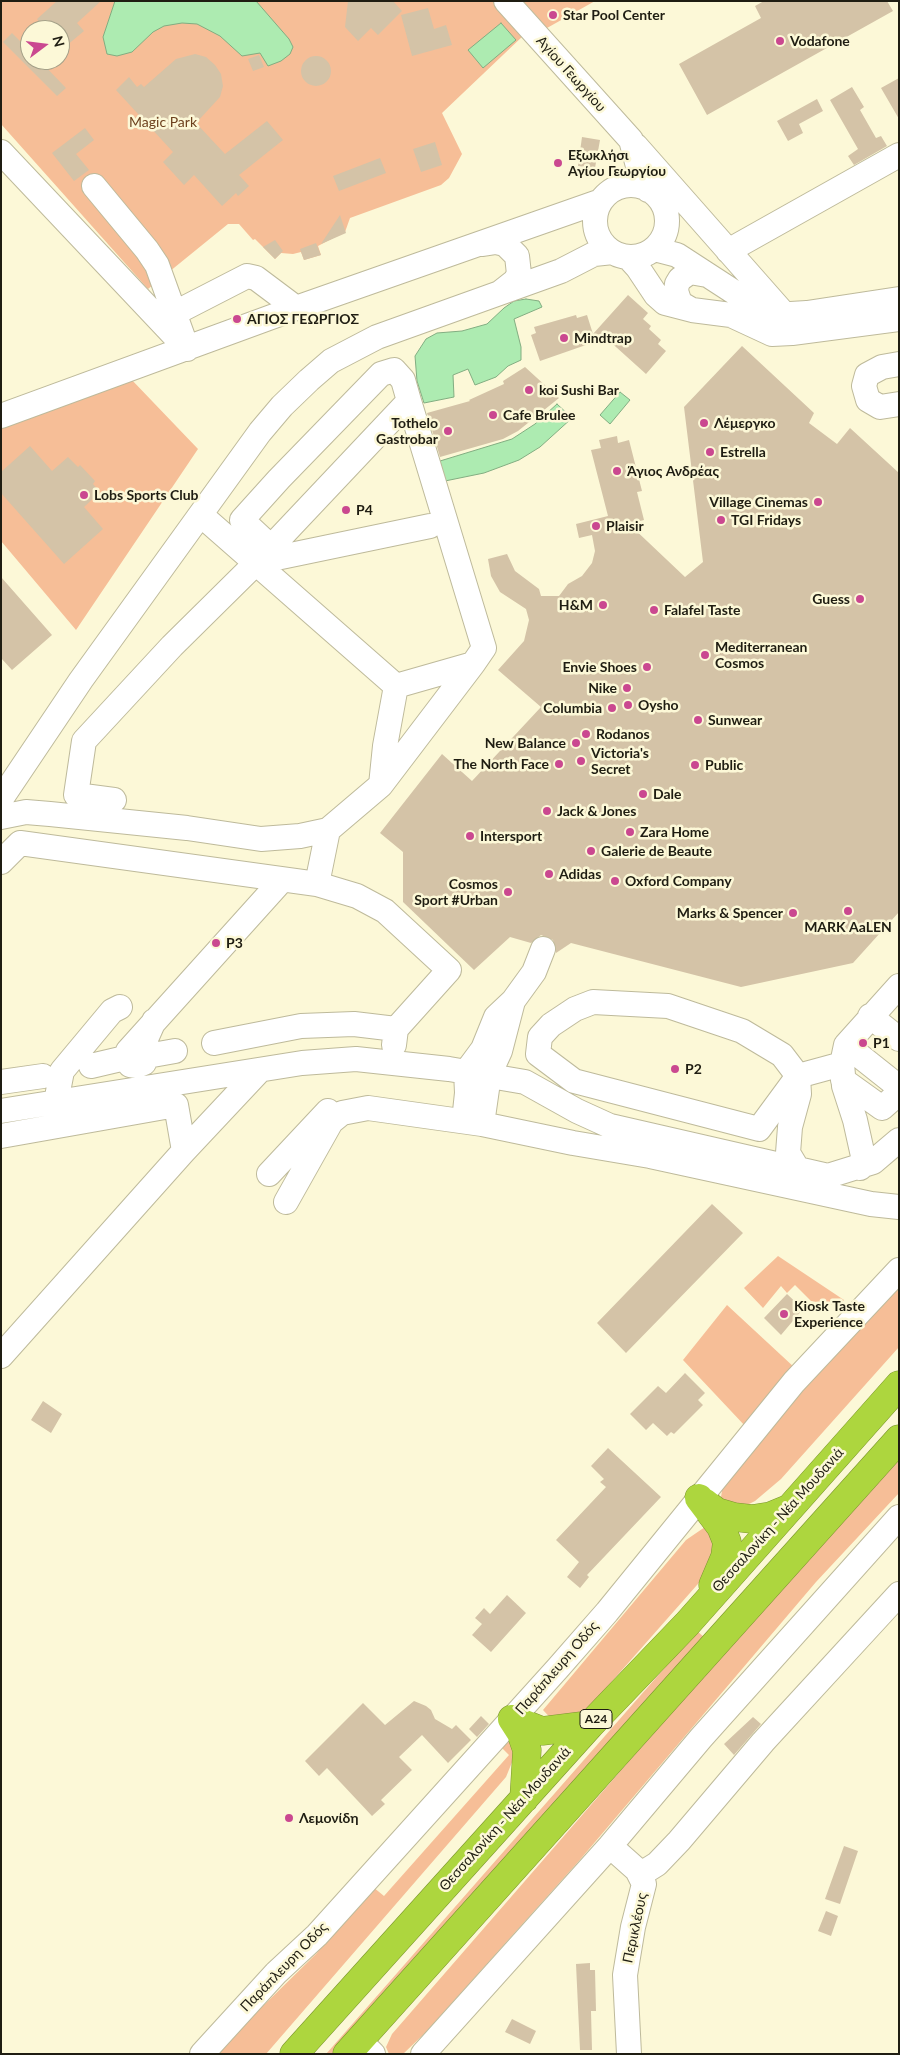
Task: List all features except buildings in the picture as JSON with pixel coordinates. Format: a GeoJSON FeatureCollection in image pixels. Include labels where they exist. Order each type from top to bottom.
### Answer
{"type":"FeatureCollection","features":[{"type":"Feature","properties":{"kind":"highway","name":"Θεσσαλονίκη - Νέα Μουδανιά"},"geometry":{"type":"LineString","coordinates":[[294,2054],[590,1725],[687,1624],[899,1385]]}},
{"type":"Feature","properties":{"kind":"highway","name":"Α24"},"geometry":{"type":"LineString","coordinates":[[359,2049],[899,1439]]}},
{"type":"Feature","properties":{"kind":"highway"},"geometry":{"type":"LineString","coordinates":[[699,1498],[717,1512],[734,1517],[752,1519],[770,1516],[788,1509]]}},
{"type":"Feature","properties":{"kind":"highway"},"geometry":{"type":"LineString","coordinates":[[687,1624],[720,1572],[727,1542],[721,1527],[699,1498]]}},
{"type":"Feature","properties":{"kind":"highway"},"geometry":{"type":"LineString","coordinates":[[512,1719],[542,1731],[590,1725]]}},
{"type":"Feature","properties":{"kind":"highway"},"geometry":{"type":"LineString","coordinates":[[512,1719],[521,1733],[527,1750],[524,1799]]}},
{"type":"Feature","properties":{"kind":"street","name":"Αγίου Γεωργίου"},"geometry":{"type":"LineString","coordinates":[[506,1],[632,144],[639,170],[648,190]]}},
{"type":"Feature","properties":{"kind":"street"},"geometry":{"type":"LineString","coordinates":[[575,265],[591,248],[596,228],[596,212],[630,163],[632,144]]}},
{"type":"Feature","properties":{"kind":"street"},"geometry":{"type":"LineString","coordinates":[[632,144],[785,315]]}},
{"type":"Feature","properties":{"kind":"street"},"geometry":{"type":"LineString","coordinates":[[1,152],[187,349]]}},
{"type":"Feature","properties":{"kind":"street"},"geometry":{"type":"LineString","coordinates":[[728,251],[899,155]]}},
{"type":"Feature","properties":{"kind":"street"},"geometry":{"type":"LineString","coordinates":[[1,416],[296,308],[481,244],[631,185],[648,190],[660,200],[674,231],[742,298]]}},
{"type":"Feature","properties":{"kind":"street"},"geometry":{"type":"LineString","coordinates":[[94,186],[148,250],[164,280],[187,349]]}},
{"type":"Feature","properties":{"kind":"street"},"geometry":{"type":"LineString","coordinates":[[550,218],[576,218],[596,228],[604,245],[636,253],[666,232],[667,219]]}},
{"type":"Feature","properties":{"kind":"street"},"geometry":{"type":"LineString","coordinates":[[481,244],[496,242],[505,244],[517,256],[519,274],[515,281],[500,293]]}},
{"type":"Feature","properties":{"kind":"street"},"geometry":{"type":"LineString","coordinates":[[636,253],[638,268],[653,292]]}},
{"type":"Feature","properties":{"kind":"street"},"geometry":{"type":"LineString","coordinates":[[1,799],[81,680],[260,432],[296,392],[331,362],[377,337],[575,265],[594,254],[636,253],[677,255],[767,313],[785,315],[899,299]]}},
{"type":"Feature","properties":{"kind":"street"},"geometry":{"type":"LineString","coordinates":[[575,265],[614,264],[629,273],[670,305],[692,310],[730,314],[764,332],[781,334],[899,319]]}},
{"type":"Feature","properties":{"kind":"street"},"geometry":{"type":"LineString","coordinates":[[692,310],[680,303],[677,297],[677,284],[684,274],[690,272],[707,275]]}},
{"type":"Feature","properties":{"kind":"street"},"geometry":{"type":"LineString","coordinates":[[175,313],[247,276],[256,278],[296,308]]}},
{"type":"Feature","properties":{"kind":"street"},"geometry":{"type":"LineString","coordinates":[[899,364],[882,367],[867,375],[864,386],[868,400],[880,407],[899,404]]}},
{"type":"Feature","properties":{"kind":"street"},"geometry":{"type":"LineString","coordinates":[[1,817],[26,812],[187,828],[261,839],[300,836],[328,830],[381,785],[484,648],[403,380],[394,370],[381,374],[242,520],[264,555]]}},
{"type":"Feature","properties":{"kind":"street"},"geometry":{"type":"LineString","coordinates":[[114,800],[76,795],[84,741],[214,602],[264,555],[409,401]]}},
{"type":"Feature","properties":{"kind":"street"},"geometry":{"type":"LineString","coordinates":[[424,489],[430,526],[444,559]]}},
{"type":"Feature","properties":{"kind":"street"},"geometry":{"type":"LineString","coordinates":[[201,515],[264,555],[396,686]]}},
{"type":"Feature","properties":{"kind":"street"},"geometry":{"type":"LineString","coordinates":[[264,555],[430,526]]}},
{"type":"Feature","properties":{"kind":"street"},"geometry":{"type":"LineString","coordinates":[[396,686],[473,664]]}},
{"type":"Feature","properties":{"kind":"street"},"geometry":{"type":"LineString","coordinates":[[381,785],[385,746],[396,686]]}},
{"type":"Feature","properties":{"kind":"street"},"geometry":{"type":"LineString","coordinates":[[18,776],[22,794],[50,814]]}},
{"type":"Feature","properties":{"kind":"street"},"geometry":{"type":"LineString","coordinates":[[317,884],[328,830]]}},
{"type":"Feature","properties":{"kind":"street"},"geometry":{"type":"LineString","coordinates":[[1,862],[20,843],[317,884],[357,896],[374,904],[422,944],[449,970],[396,1029],[393,1062]]}},
{"type":"Feature","properties":{"kind":"street"},"geometry":{"type":"LineString","coordinates":[[136,1057],[128,1051],[282,880]]}},
{"type":"Feature","properties":{"kind":"street"},"geometry":{"type":"LineString","coordinates":[[473,1122],[478,1074],[500,1052],[504,1029],[513,1001],[519,989],[534,972],[543,949]]}},
{"type":"Feature","properties":{"kind":"street"},"geometry":{"type":"LineString","coordinates":[[860,1168],[863,1156],[860,1127],[844,1063],[870,1016],[899,986]]}},
{"type":"Feature","properties":{"kind":"street"},"geometry":{"type":"LineString","coordinates":[[797,1168],[788,1153],[790,1128],[798,1094],[798,1076],[782,1055],[742,1031],[668,1006],[592,1002],[575,1009],[551,1025],[540,1037],[538,1054],[574,1081],[759,1129],[798,1076],[844,1063],[899,1087]]}},
{"type":"Feature","properties":{"kind":"street"},"geometry":{"type":"LineString","coordinates":[[56,1102],[62,1071],[112,1011],[120,1007],[118,1016],[77,1064],[74,1078],[83,1090],[97,1095]]}},
{"type":"Feature","properties":{"kind":"street"},"geometry":{"type":"LineString","coordinates":[[870,1016],[899,1039]]}},
{"type":"Feature","properties":{"kind":"street"},"geometry":{"type":"LineString","coordinates":[[214,1043],[301,1026],[354,1024],[396,1029]]}},
{"type":"Feature","properties":{"kind":"street"},"geometry":{"type":"LineString","coordinates":[[91,1066],[136,1057],[176,1052]]}},
{"type":"Feature","properties":{"kind":"street"},"geometry":{"type":"LineString","coordinates":[[1,1111],[302,1063],[356,1060],[393,1062],[525,1082],[577,1111],[610,1126],[828,1176],[860,1168],[873,1162],[893,1145]]}},
{"type":"Feature","properties":{"kind":"street"},"geometry":{"type":"LineString","coordinates":[[844,1063],[882,1108],[899,1093]]}},
{"type":"Feature","properties":{"kind":"street"},"geometry":{"type":"LineString","coordinates":[[1,1356],[184,1151],[260,1070]]}},
{"type":"Feature","properties":{"kind":"street"},"geometry":{"type":"LineString","coordinates":[[1,1082],[43,1076]]}},
{"type":"Feature","properties":{"kind":"street"},"geometry":{"type":"LineString","coordinates":[[765,1161],[777,1149],[798,1076]]}},
{"type":"Feature","properties":{"kind":"street"},"geometry":{"type":"LineString","coordinates":[[269,1174],[327,1111],[355,1099],[410,1115],[473,1122],[574,1143],[650,1156],[871,1204],[899,1207]]}},
{"type":"Feature","properties":{"kind":"street"},"geometry":{"type":"LineString","coordinates":[[1,1136],[176,1106],[184,1151]]}},
{"type":"Feature","properties":{"kind":"street"},"geometry":{"type":"LineString","coordinates":[[286,1202],[331,1122],[342,1113],[368,1108],[384,1108]]}},
{"type":"Feature","properties":{"kind":"street"},"geometry":{"type":"LineString","coordinates":[[860,1127],[878,1150],[893,1145]]}},
{"type":"Feature","properties":{"kind":"street"},"geometry":{"type":"LineString","coordinates":[[871,1204],[899,1220]]}},
{"type":"Feature","properties":{"kind":"street","name":"Παράπλευρη Οδός"},"geometry":{"type":"LineString","coordinates":[[202,2054],[276,1973],[316,1935],[512,1719],[606,1612],[794,1382],[899,1270]]}},
{"type":"Feature","properties":{"kind":"street"},"geometry":{"type":"LineString","coordinates":[[423,2054],[610,1846],[701,1738],[899,1517]]}},
{"type":"Feature","properties":{"kind":"street"},"geometry":{"type":"LineString","coordinates":[[641,1874],[657,1864],[679,1841],[763,1742],[899,1594]]}},
{"type":"Feature","properties":{"kind":"street","name":"Περικλέους"},"geometry":{"type":"LineString","coordinates":[[610,1846],[641,1874],[644,1887],[633,1927],[625,1975],[629,2054]]}},
{"type":"Feature","properties":{"kind":"green space","name":"Magic Park"},"geometry":{"type":"Polygon","coordinates":[[[1,1],[494,1],[524,35],[442,113],[462,154],[449,178],[441,185],[350,218],[345,232],[318,246],[321,255],[304,260],[301,252],[293,254],[281,253],[275,259],[255,239],[253,240],[239,224],[228,224],[148,289],[1,124],[1,1]]]}},
{"type":"Feature","properties":{"kind":"green space","name":"Star Pool Center"},"geometry":{"type":"Polygon","coordinates":[[[523,1],[595,1],[547,28],[523,1]]]}},
{"type":"Feature","properties":{"kind":"green space","name":"Lobs Sports Club"},"geometry":{"type":"Polygon","coordinates":[[[130,378],[198,449],[76,630],[1,541],[1,424],[130,378]]]}},
{"type":"Feature","properties":{"kind":"green space"},"geometry":{"type":"Polygon","coordinates":[[[778,1256],[844,1300],[838,1306],[811,1301],[795,1285],[787,1293],[781,1286],[763,1308],[744,1288],[778,1256]]]}},
{"type":"Feature","properties":{"kind":"green space"},"geometry":{"type":"Polygon","coordinates":[[[899,1280],[899,1347],[781,1479],[755,1501],[737,1510],[725,1508],[721,1497],[723,1485],[799,1390],[899,1280]]]}},
{"type":"Feature","properties":{"kind":"green space"},"geometry":{"type":"Polygon","coordinates":[[[727,1305],[795,1368],[746,1427],[683,1360],[727,1305]]]}},
{"type":"Feature","properties":{"kind":"green space"},"geometry":{"type":"Polygon","coordinates":[[[899,1460],[899,1493],[816,1582],[578,1862],[425,2033],[403,2054],[389,2054],[386,2047],[392,2034],[716,1661],[899,1460]]]}},
{"type":"Feature","properties":{"kind":"green space"},"geometry":{"type":"Polygon","coordinates":[[[705,1527],[718,1533],[712,1568],[577,1721],[557,1725],[543,1710],[686,1540],[705,1527]]]}},
{"type":"Feature","properties":{"kind":"green space"},"geometry":{"type":"Polygon","coordinates":[[[697,1631],[704,1637],[338,2054],[326,2054],[697,1631]]]}},
{"type":"Feature","properties":{"kind":"green space"},"geometry":{"type":"Polygon","coordinates":[[[509,1739],[517,1750],[506,1777],[266,2054],[214,2054],[316,1954],[373,1887],[384,1896],[509,1755],[500,1746],[509,1739]]]}},
{"type":"Feature","properties":{"kind":"shaded area"},"geometry":{"type":"Polygon","coordinates":[[[115,1],[256,1],[289,39],[293,47],[290,54],[281,61],[268,66],[260,53],[242,56],[220,36],[197,24],[182,23],[164,26],[153,32],[132,52],[117,56],[107,54],[103,37],[115,1]]]}},
{"type":"Feature","properties":{"kind":"shaded area"},"geometry":{"type":"Polygon","coordinates":[[[501,23],[516,40],[483,68],[468,50],[501,23]]]}},
{"type":"Feature","properties":{"kind":"shaded area"},"geometry":{"type":"Polygon","coordinates":[[[526,299],[539,301],[542,307],[514,319],[521,347],[521,360],[508,366],[496,377],[475,385],[468,369],[453,375],[454,397],[424,403],[417,381],[415,356],[426,339],[437,333],[462,331],[487,324],[514,301],[526,299]]]}},
{"type":"Feature","properties":{"kind":"shaded area"},"geometry":{"type":"Polygon","coordinates":[[[620,392],[630,400],[610,424],[600,415],[620,392]]]}},
{"type":"Feature","properties":{"kind":"shaded area"},"geometry":{"type":"Polygon","coordinates":[[[557,404],[572,418],[540,447],[519,460],[484,473],[445,481],[440,461],[512,439],[535,424],[557,404]]]}},
{"type":"Feature","properties":{"kind":"place","name":"Star Pool Center"},"geometry":{"type":"Point","coordinates":[553,15]}},
{"type":"Feature","properties":{"kind":"place","name":"Vodafone"},"geometry":{"type":"Point","coordinates":[780,41]}},
{"type":"Feature","properties":{"kind":"place","name":"Εξωκλήσι Αγίου Γεωργίου"},"geometry":{"type":"Point","coordinates":[558,163]}},
{"type":"Feature","properties":{"kind":"place","name":"ΑΓΙΟΣ ΓΕΩΡΓΙΟΣ"},"geometry":{"type":"Point","coordinates":[237,319]}},
{"type":"Feature","properties":{"kind":"place","name":"Mindtrap"},"geometry":{"type":"Point","coordinates":[564,338]}},
{"type":"Feature","properties":{"kind":"place","name":"koi Sushi Bar"},"geometry":{"type":"Point","coordinates":[529,390]}},
{"type":"Feature","properties":{"kind":"place","name":"Cafe Brulee"},"geometry":{"type":"Point","coordinates":[493,415]}},
{"type":"Feature","properties":{"kind":"place","name":"Λέμεργκο"},"geometry":{"type":"Point","coordinates":[704,423]}},
{"type":"Feature","properties":{"kind":"place","name":"Tothelo Gastrobar"},"geometry":{"type":"Point","coordinates":[448,431]}},
{"type":"Feature","properties":{"kind":"place","name":"Estrella"},"geometry":{"type":"Point","coordinates":[710,452]}},
{"type":"Feature","properties":{"kind":"place","name":"Άγιος Ανδρέας"},"geometry":{"type":"Point","coordinates":[617,471]}},
{"type":"Feature","properties":{"kind":"place","name":"Lobs Sports Club"},"geometry":{"type":"Point","coordinates":[84,495]}},
{"type":"Feature","properties":{"kind":"place","name":"Village Cinemas"},"geometry":{"type":"Point","coordinates":[818,502]}},
{"type":"Feature","properties":{"kind":"place","name":"P4"},"geometry":{"type":"Point","coordinates":[346,510]}},
{"type":"Feature","properties":{"kind":"place","name":"TGI Fridays"},"geometry":{"type":"Point","coordinates":[721,520]}},
{"type":"Feature","properties":{"kind":"place","name":"Plaisir"},"geometry":{"type":"Point","coordinates":[596,526]}},
{"type":"Feature","properties":{"kind":"place","name":"Guess"},"geometry":{"type":"Point","coordinates":[860,599]}},
{"type":"Feature","properties":{"kind":"place","name":"H&M"},"geometry":{"type":"Point","coordinates":[603,605]}},
{"type":"Feature","properties":{"kind":"place","name":"Falafel Taste"},"geometry":{"type":"Point","coordinates":[654,610]}},
{"type":"Feature","properties":{"kind":"place","name":"Mediterranean Cosmos"},"geometry":{"type":"Point","coordinates":[705,655]}},
{"type":"Feature","properties":{"kind":"place","name":"Envie Shoes"},"geometry":{"type":"Point","coordinates":[647,667]}},
{"type":"Feature","properties":{"kind":"place","name":"Nike"},"geometry":{"type":"Point","coordinates":[627,688]}},
{"type":"Feature","properties":{"kind":"place","name":"Oysho"},"geometry":{"type":"Point","coordinates":[628,705]}},
{"type":"Feature","properties":{"kind":"place","name":"Columbia"},"geometry":{"type":"Point","coordinates":[612,708]}},
{"type":"Feature","properties":{"kind":"place","name":"Sunwear"},"geometry":{"type":"Point","coordinates":[698,720]}},
{"type":"Feature","properties":{"kind":"place","name":"Rodanos"},"geometry":{"type":"Point","coordinates":[586,734]}},
{"type":"Feature","properties":{"kind":"place","name":"New Balance"},"geometry":{"type":"Point","coordinates":[576,743]}},
{"type":"Feature","properties":{"kind":"place","name":"Victoria's Secret"},"geometry":{"type":"Point","coordinates":[581,761]}},
{"type":"Feature","properties":{"kind":"place","name":"The North Face"},"geometry":{"type":"Point","coordinates":[559,764]}},
{"type":"Feature","properties":{"kind":"place","name":"Public"},"geometry":{"type":"Point","coordinates":[695,765]}},
{"type":"Feature","properties":{"kind":"place","name":"Dale"},"geometry":{"type":"Point","coordinates":[643,794]}},
{"type":"Feature","properties":{"kind":"place","name":"Jack & Jones"},"geometry":{"type":"Point","coordinates":[547,811]}},
{"type":"Feature","properties":{"kind":"place","name":"Zara Home"},"geometry":{"type":"Point","coordinates":[630,832]}},
{"type":"Feature","properties":{"kind":"place","name":"Intersport"},"geometry":{"type":"Point","coordinates":[470,836]}},
{"type":"Feature","properties":{"kind":"place","name":"Galerie de Beaute"},"geometry":{"type":"Point","coordinates":[591,851]}},
{"type":"Feature","properties":{"kind":"place","name":"Adidas"},"geometry":{"type":"Point","coordinates":[549,874]}},
{"type":"Feature","properties":{"kind":"place","name":"Oxford Company"},"geometry":{"type":"Point","coordinates":[615,881]}},
{"type":"Feature","properties":{"kind":"place","name":"Cosmos Sport #Urban"},"geometry":{"type":"Point","coordinates":[508,892]}},
{"type":"Feature","properties":{"kind":"place","name":"MARK AaLEN"},"geometry":{"type":"Point","coordinates":[848,911]}},
{"type":"Feature","properties":{"kind":"place","name":"Marks & Spencer"},"geometry":{"type":"Point","coordinates":[793,913]}},
{"type":"Feature","properties":{"kind":"place","name":"P3"},"geometry":{"type":"Point","coordinates":[216,943]}},
{"type":"Feature","properties":{"kind":"place","name":"P1"},"geometry":{"type":"Point","coordinates":[863,1043]}},
{"type":"Feature","properties":{"kind":"place","name":"P2"},"geometry":{"type":"Point","coordinates":[675,1069]}},
{"type":"Feature","properties":{"kind":"place","name":"Kiosk Taste Experience"},"geometry":{"type":"Point","coordinates":[784,1314]}},
{"type":"Feature","properties":{"kind":"place","name":"Λεμονίδη"},"geometry":{"type":"Point","coordinates":[289,1818]}}]}
